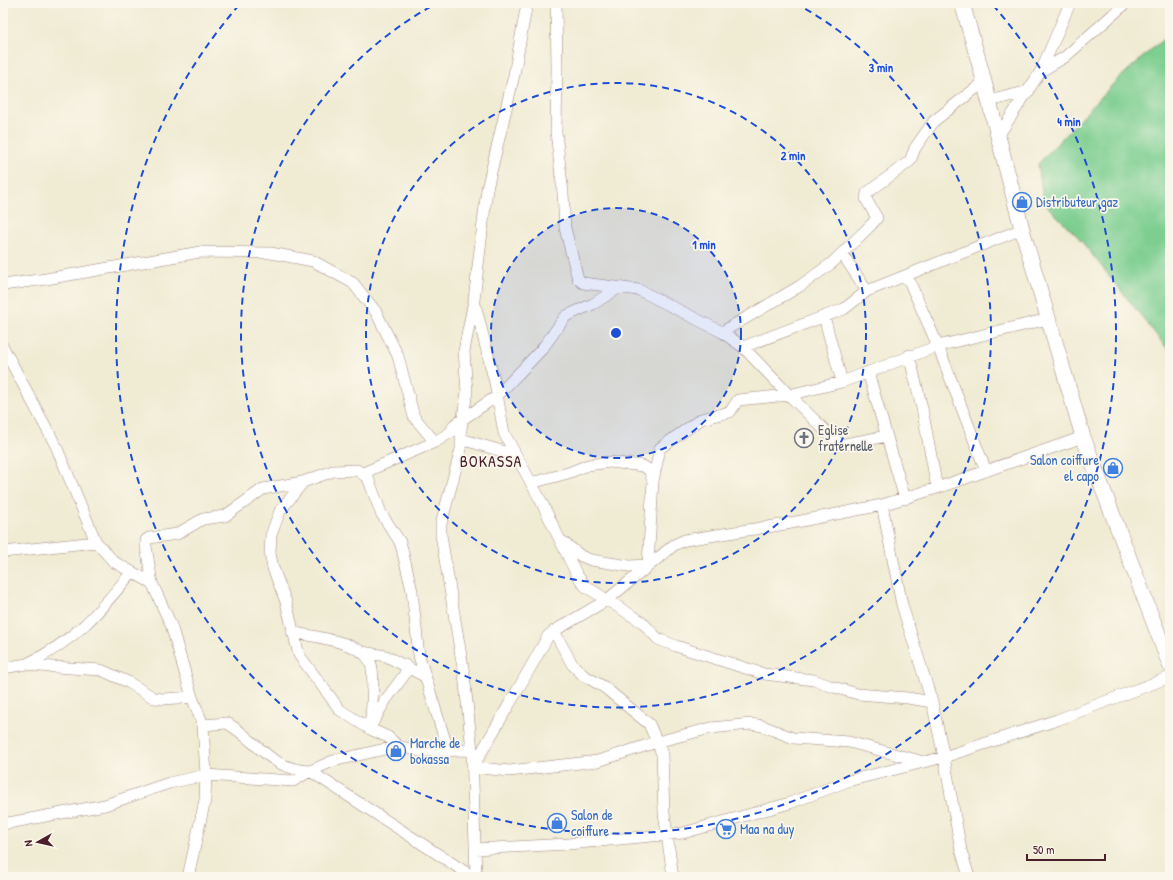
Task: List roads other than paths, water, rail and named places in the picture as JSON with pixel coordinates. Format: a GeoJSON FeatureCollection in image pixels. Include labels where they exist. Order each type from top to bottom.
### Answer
{"type":"FeatureCollection","features":[{"type":"Feature","properties":{"kind":"main road"},"geometry":{"type":"LineString","coordinates":[[962,3],[1022,229],[1083,437],[1170,664]]}},
{"type":"Feature","properties":{"kind":"street"},"geometry":{"type":"LineString","coordinates":[[476,877],[472,750],[464,674],[441,535],[443,514],[461,449],[460,439],[467,392],[464,351],[474,300],[487,189],[514,74],[527,3]]}},
{"type":"Feature","properties":{"kind":"street"},"geometry":{"type":"LineString","coordinates":[[556,3],[556,132],[563,193],[565,228],[578,279],[583,283],[590,285],[639,290],[722,332],[743,347],[840,445],[887,436]]}},
{"type":"Feature","properties":{"kind":"street"},"geometry":{"type":"LineString","coordinates":[[998,136],[1029,92],[1041,71],[1070,3]]}},
{"type":"Feature","properties":{"kind":"street"},"geometry":{"type":"LineString","coordinates":[[1041,71],[1065,58],[1126,3]]}},
{"type":"Feature","properties":{"kind":"street"},"geometry":{"type":"LineString","coordinates":[[722,332],[800,286],[843,255],[877,218],[866,199],[867,193],[910,161],[915,148],[934,120],[984,82]]}},
{"type":"Feature","properties":{"kind":"street"},"geometry":{"type":"LineString","coordinates":[[989,101],[1029,92]]}},
{"type":"Feature","properties":{"kind":"street"},"geometry":{"type":"LineString","coordinates":[[743,347],[844,309],[867,291],[1022,229]]}},
{"type":"Feature","properties":{"kind":"street"},"geometry":{"type":"LineString","coordinates":[[3,285],[53,278],[200,252],[272,253],[313,261],[353,283],[376,312],[398,356],[414,418],[435,442]]}},
{"type":"Feature","properties":{"kind":"street"},"geometry":{"type":"LineString","coordinates":[[843,255],[867,291]]}},
{"type":"Feature","properties":{"kind":"street"},"geometry":{"type":"LineString","coordinates":[[907,276],[938,346],[986,471]]}},
{"type":"Feature","properties":{"kind":"street"},"geometry":{"type":"LineString","coordinates":[[363,473],[435,442],[451,432],[454,425],[497,396],[542,349],[566,316],[593,304],[620,287]]}},
{"type":"Feature","properties":{"kind":"street"},"geometry":{"type":"LineString","coordinates":[[474,300],[497,396],[504,433],[562,541],[581,581],[598,596],[642,622],[658,639],[764,674],[814,680],[858,694],[908,698],[932,702]]}},
{"type":"Feature","properties":{"kind":"street"},"geometry":{"type":"LineString","coordinates":[[824,317],[842,382]]}},
{"type":"Feature","properties":{"kind":"street"},"geometry":{"type":"LineString","coordinates":[[648,565],[653,481],[660,448],[701,419],[730,412],[738,400],[789,395],[842,382],[909,355],[938,346],[1048,319]]}},
{"type":"Feature","properties":{"kind":"street"},"geometry":{"type":"LineString","coordinates":[[3,348],[56,446],[96,542],[114,562],[152,583]]}},
{"type":"Feature","properties":{"kind":"street"},"geometry":{"type":"LineString","coordinates":[[909,355],[922,408],[937,488]]}},
{"type":"Feature","properties":{"kind":"street"},"geometry":{"type":"LineString","coordinates":[[868,372],[905,499]]}},
{"type":"Feature","properties":{"kind":"street"},"geometry":{"type":"LineString","coordinates":[[473,767],[504,710],[523,682],[548,636],[554,630],[607,600],[674,545],[685,540],[786,524],[905,499],[1083,437]]}},
{"type":"Feature","properties":{"kind":"street"},"geometry":{"type":"LineString","coordinates":[[460,439],[515,455]]}},
{"type":"Feature","properties":{"kind":"street"},"geometry":{"type":"LineString","coordinates":[[637,464],[658,454]]}},
{"type":"Feature","properties":{"kind":"street"},"geometry":{"type":"LineString","coordinates":[[531,483],[568,473],[588,464],[610,462],[637,464],[649,470],[653,481]]}},
{"type":"Feature","properties":{"kind":"street"},"geometry":{"type":"LineString","coordinates":[[188,877],[204,808],[206,775],[203,725],[192,697],[173,632],[152,583],[146,546],[146,540],[149,538],[177,534],[203,519],[225,516],[263,490],[303,482],[333,471],[357,470],[363,473],[368,478],[381,513],[400,542],[412,591],[419,656],[448,750]]}},
{"type":"Feature","properties":{"kind":"street"},"geometry":{"type":"LineString","coordinates":[[303,482],[280,511],[271,535],[270,553],[273,568],[286,602],[292,632],[299,655],[340,710],[370,729],[388,737],[398,746]]}},
{"type":"Feature","properties":{"kind":"street"},"geometry":{"type":"LineString","coordinates":[[882,505],[902,605],[932,702],[961,850],[969,877]]}},
{"type":"Feature","properties":{"kind":"street"},"geometry":{"type":"LineString","coordinates":[[562,541],[581,556],[591,560],[629,566],[648,565]]}},
{"type":"Feature","properties":{"kind":"street"},"geometry":{"type":"LineString","coordinates":[[3,552],[96,542]]}},
{"type":"Feature","properties":{"kind":"street"},"geometry":{"type":"LineString","coordinates":[[27,664],[58,647],[79,631],[132,572]]}},
{"type":"Feature","properties":{"kind":"street"},"geometry":{"type":"LineString","coordinates":[[554,630],[572,664],[583,675],[604,687],[649,724],[662,754],[664,766],[664,813],[673,877]]}},
{"type":"Feature","properties":{"kind":"street"},"geometry":{"type":"LineString","coordinates":[[292,632],[350,645],[362,652],[386,656],[424,676]]}},
{"type":"Feature","properties":{"kind":"street"},"geometry":{"type":"LineString","coordinates":[[362,652],[370,662],[373,675],[370,729]]}},
{"type":"Feature","properties":{"kind":"street"},"geometry":{"type":"LineString","coordinates":[[3,668],[27,664],[101,670],[128,682],[154,698],[163,699],[192,697]]}},
{"type":"Feature","properties":{"kind":"street"},"geometry":{"type":"LineString","coordinates":[[370,729],[385,701],[405,674],[405,665]]}},
{"type":"Feature","properties":{"kind":"street"},"geometry":{"type":"LineString","coordinates":[[460,874],[475,854],[683,833],[750,816],[790,803],[848,781],[944,758],[1057,720],[1170,677]]}},
{"type":"Feature","properties":{"kind":"street"},"geometry":{"type":"LineString","coordinates":[[203,725],[227,723],[268,757],[300,770],[310,770],[460,874],[473,877]]}},
{"type":"Feature","properties":{"kind":"street"},"geometry":{"type":"LineString","coordinates":[[473,767],[509,771],[598,761],[657,742],[711,728],[751,724],[763,726],[793,738],[849,742],[924,762]]}},
{"type":"Feature","properties":{"kind":"street"},"geometry":{"type":"LineString","coordinates":[[3,824],[105,805],[169,783],[206,775],[293,781],[300,778],[310,770],[333,761],[398,746],[420,751],[472,750]]}},
{"type":"Feature","properties":{"kind":"place","name":"Distributeur gaz"},"geometry":{"type":"Point","coordinates":[1022,202]}},
{"type":"Feature","properties":{"kind":"place","name":"Eglise fraternelle"},"geometry":{"type":"Point","coordinates":[804,438]}},
{"type":"Feature","properties":{"kind":"place","name":"Salon coiffure el capo"},"geometry":{"type":"Point","coordinates":[1113,468]}},
{"type":"Feature","properties":{"kind":"place","name":"Marche de bokassa"},"geometry":{"type":"Point","coordinates":[396,751]}},
{"type":"Feature","properties":{"kind":"place","name":"Salon de coiffure"},"geometry":{"type":"Point","coordinates":[557,823]}},
{"type":"Feature","properties":{"kind":"place","name":"Maa na duy"},"geometry":{"type":"Point","coordinates":[726,829]}},
{"type":"Feature","properties":{"kind":"district","name":"BOKASSA"},"geometry":{"type":"Point","coordinates":[491,461]}}]}
